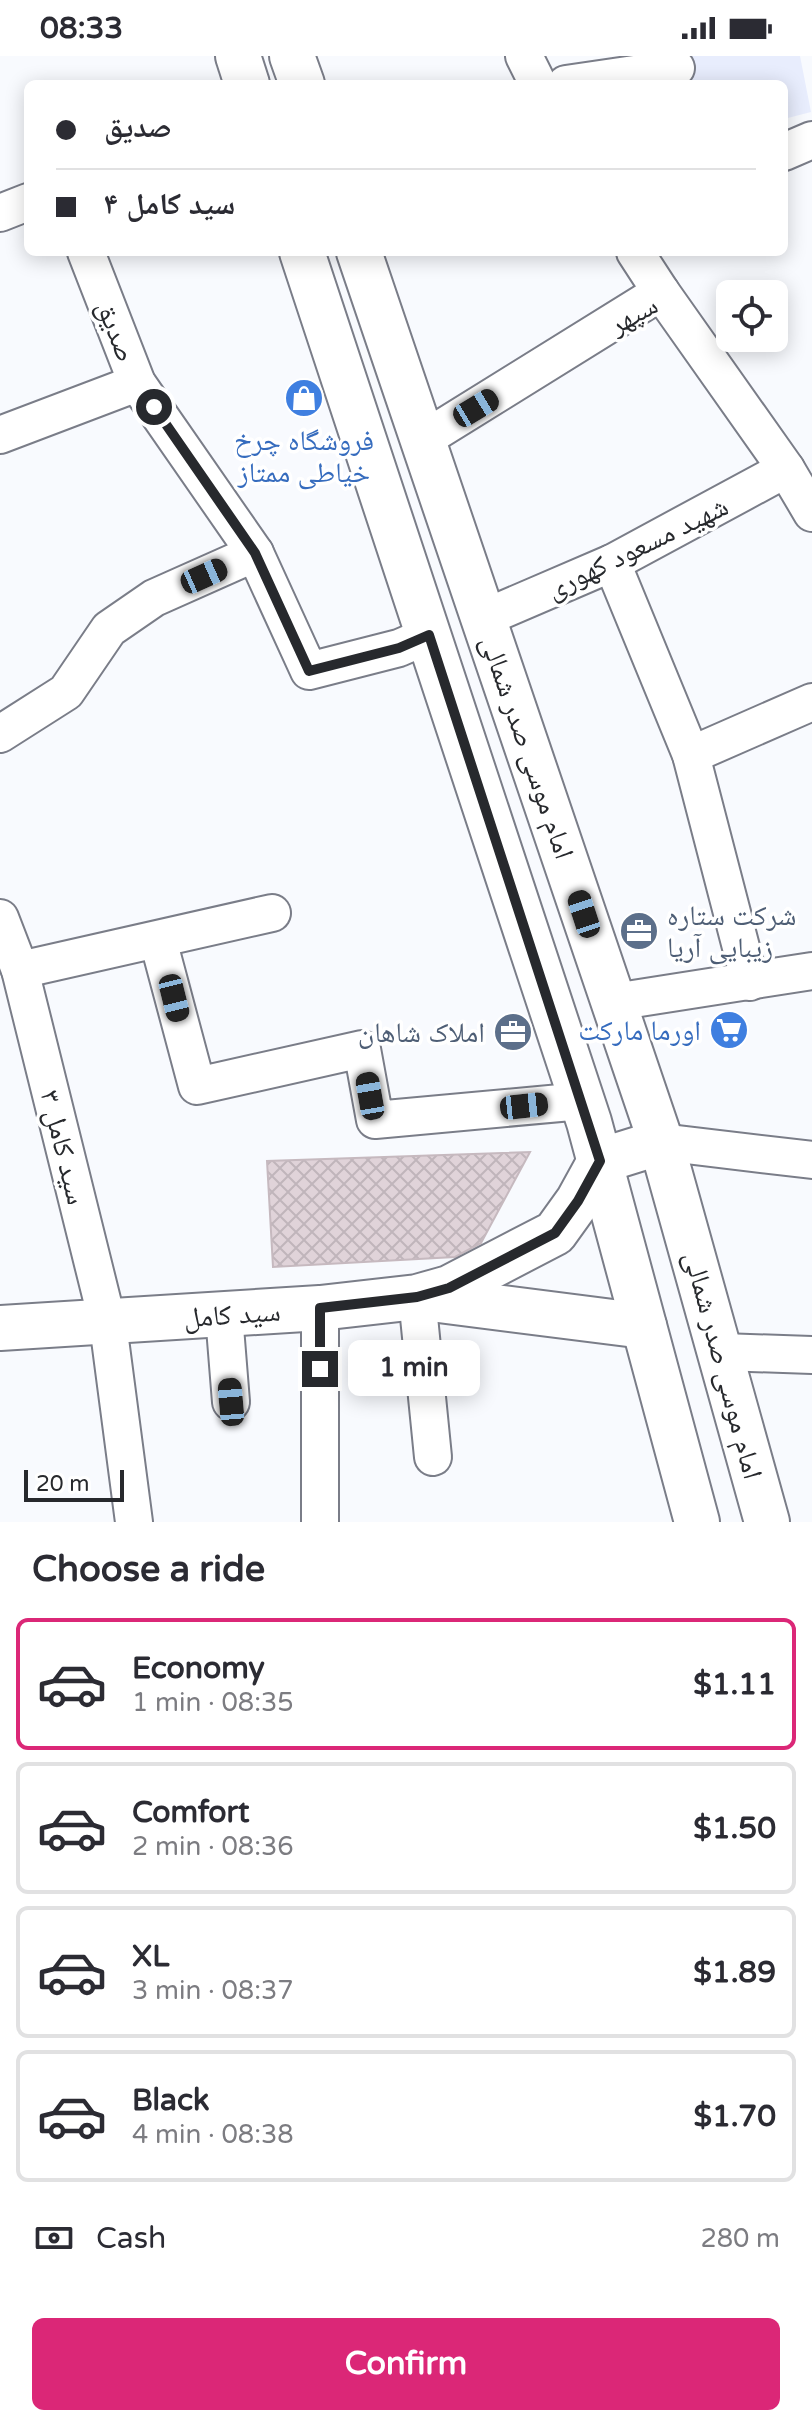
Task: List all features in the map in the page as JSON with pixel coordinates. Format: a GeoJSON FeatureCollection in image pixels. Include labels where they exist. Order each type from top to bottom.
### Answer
{"type":"FeatureCollection","features":[{"type":"Feature","properties":{"kind":"main road"},"geometry":{"type":"LineString","coordinates":[[238,56],[246,80]]}},
{"type":"Feature","properties":{"kind":"main road"},"geometry":{"type":"LineString","coordinates":[[292,56],[301,80]]}},
{"type":"Feature","properties":{"kind":"main road","name":"امام موسی صدر شمالی"},"geometry":{"type":"LineString","coordinates":[[303,256],[582,1101],[697,1522]]}},
{"type":"Feature","properties":{"kind":"main road","name":"امام موسی صدر شمالی"},"geometry":{"type":"LineString","coordinates":[[360,256],[661,1142],[767,1522]]}},
{"type":"Feature","properties":{"kind":"main road"},"geometry":{"type":"LineString","coordinates":[[600,1161],[661,1142]]}},
{"type":"Feature","properties":{"kind":"main road","name":"سید کامل"},"geometry":{"type":"LineString","coordinates":[[0,1328],[108,1324],[320,1308],[417,1297],[449,1288],[555,1233],[578,1201],[600,1161]]}},
{"type":"Feature","properties":{"kind":"main road"},"geometry":{"type":"LineString","coordinates":[[417,1297],[644,1326]]}},
{"type":"Feature","properties":{"kind":"street"},"geometry":{"type":"LineString","coordinates":[[524,56],[536,80]]}},
{"type":"Feature","properties":{"kind":"street"},"geometry":{"type":"LineString","coordinates":[[595,80],[676,69]]}},
{"type":"Feature","properties":{"kind":"street"},"geometry":{"type":"LineString","coordinates":[[788,150],[812,140]]}},
{"type":"Feature","properties":{"kind":"street"},"geometry":{"type":"LineString","coordinates":[[0,213],[24,204]]}},
{"type":"Feature","properties":{"kind":"street","name":"صدیق"},"geometry":{"type":"LineString","coordinates":[[88,256],[137,383],[255,553],[309,671],[399,648],[429,635]]}},
{"type":"Feature","properties":{"kind":"street"},"geometry":{"type":"LineString","coordinates":[[638,256],[661,292]]}},
{"type":"Feature","properties":{"kind":"street"},"geometry":{"type":"LineString","coordinates":[[661,292],[666,256]]}},
{"type":"Feature","properties":{"kind":"street","name":"سپهر"},"geometry":{"type":"LineString","coordinates":[[421,441],[661,292],[786,469],[812,513]]}},
{"type":"Feature","properties":{"kind":"street"},"geometry":{"type":"LineString","coordinates":[[0,435],[137,383]]}},
{"type":"Feature","properties":{"kind":"street","name":"شهید مسعود کهوری"},"geometry":{"type":"LineString","coordinates":[[484,618],[612,563],[786,469]]}},
{"type":"Feature","properties":{"kind":"street"},"geometry":{"type":"LineString","coordinates":[[0,734],[66,692],[109,629],[120,621],[154,598],[255,553]]}},
{"type":"Feature","properties":{"kind":"street"},"geometry":{"type":"LineString","coordinates":[[612,563],[691,755],[750,982]]}},
{"type":"Feature","properties":{"kind":"street"},"geometry":{"type":"LineString","coordinates":[[691,755],[812,702]]}},
{"type":"Feature","properties":{"kind":"street"},"geometry":{"type":"LineString","coordinates":[[20,970],[272,913]]}},
{"type":"Feature","properties":{"kind":"street","name":"سید کامل ۳"},"geometry":{"type":"LineString","coordinates":[[0,918],[20,970],[108,1324],[134,1522]]}},
{"type":"Feature","properties":{"kind":"street"},"geometry":{"type":"LineString","coordinates":[[158,940],[197,1086],[362,1049],[375,1120],[582,1101]]}},
{"type":"Feature","properties":{"kind":"street"},"geometry":{"type":"LineString","coordinates":[[614,1002],[812,971]]}},
{"type":"Feature","properties":{"kind":"street"},"geometry":{"type":"LineString","coordinates":[[661,1142],[812,1160]]}},
{"type":"Feature","properties":{"kind":"street"},"geometry":{"type":"LineString","coordinates":[[417,1297],[433,1457]]}},
{"type":"Feature","properties":{"kind":"street"},"geometry":{"type":"LineString","coordinates":[[320,1308],[320,1522]]}},
{"type":"Feature","properties":{"kind":"street"},"geometry":{"type":"LineString","coordinates":[[224,1315],[231,1402]]}},
{"type":"Feature","properties":{"kind":"street"},"geometry":{"type":"LineString","coordinates":[[722,1352],[812,1355]]}},
{"type":"Feature","properties":{"kind":"shaded area"},"geometry":{"type":"Polygon","coordinates":[[[684,56],[800,56],[811,112],[788,118],[788,80],[687,80],[684,56]]]}},
{"type":"Feature","properties":{"kind":"building"},"geometry":{"type":"Polygon","coordinates":[[[530,1152],[481,1243],[455,1257],[273,1267],[267,1161],[530,1152]]]}},
{"type":"Feature","properties":{"kind":"place","name":"فروشگاه چرخ خیاطی ممتاز"},"geometry":{"type":"Point","coordinates":[304,398]}},
{"type":"Feature","properties":{"kind":"place","name":"شرکت ستاره زیبایی آریا"},"geometry":{"type":"Point","coordinates":[639,931]}},
{"type":"Feature","properties":{"kind":"place","name":"اورما مارکت"},"geometry":{"type":"Point","coordinates":[729,1030]}},
{"type":"Feature","properties":{"kind":"place","name":"املاک شاهان"},"geometry":{"type":"Point","coordinates":[513,1032]}},
{"type":"Feature","properties":{"kind":"route"},"geometry":{"type":"LineString","coordinates":[[154,407],[255,553],[309,671],[399,648],[429,635],[600,1161],[578,1201],[555,1233],[449,1288],[417,1297],[320,1308],[320,1369]]}}]}
